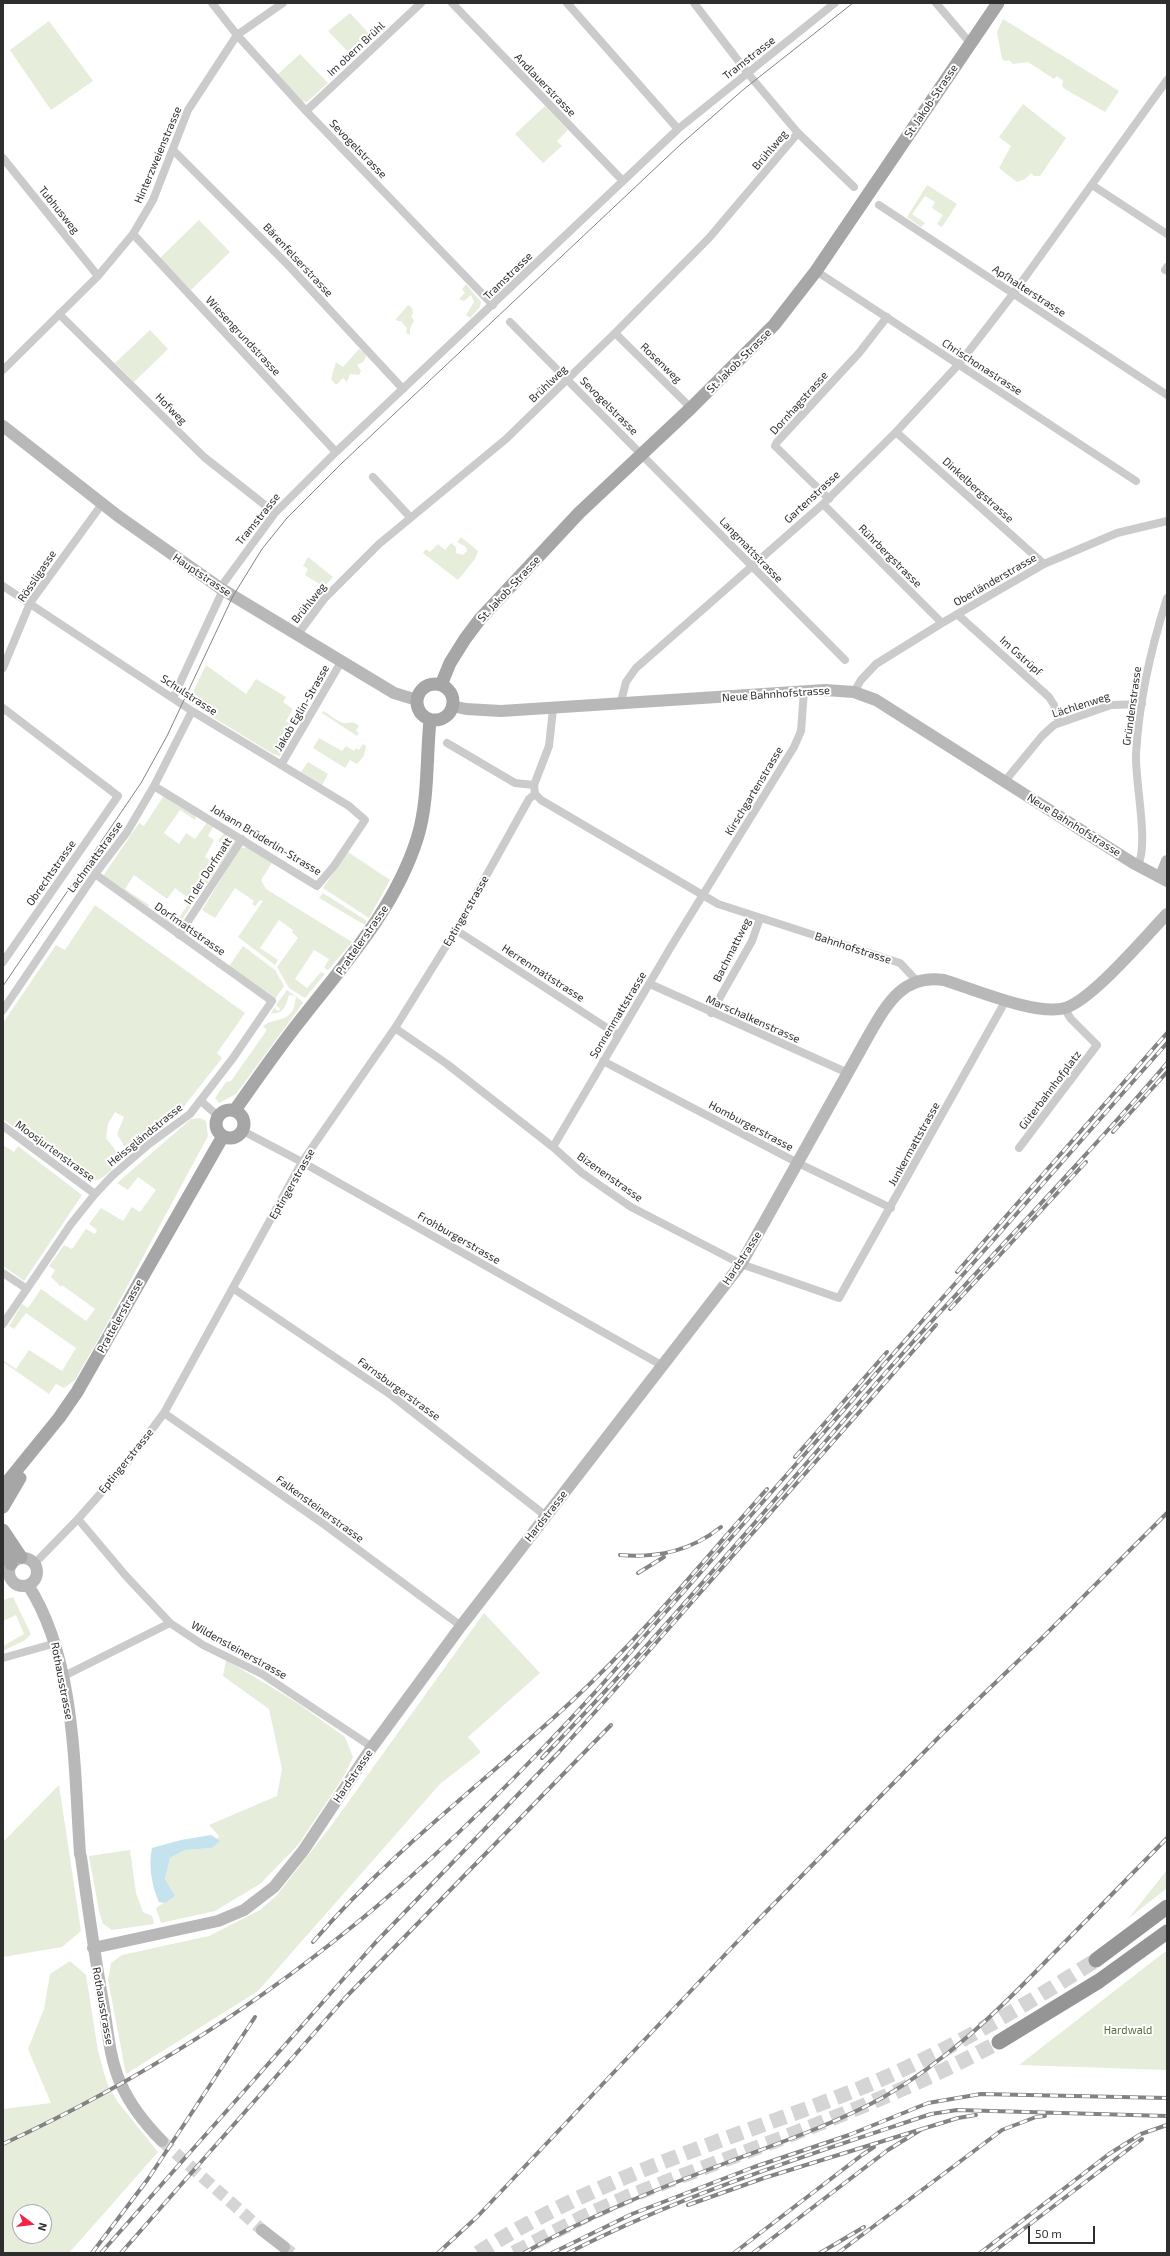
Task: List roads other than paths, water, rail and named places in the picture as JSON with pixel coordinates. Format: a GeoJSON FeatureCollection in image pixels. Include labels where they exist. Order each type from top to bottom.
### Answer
{"type":"FeatureCollection","features":[{"type":"Feature","properties":{"kind":"highway"},"geometry":{"type":"LineString","coordinates":[[1096,1960],[1167,1907]]}},
{"type":"Feature","properties":{"kind":"highway"},"geometry":{"type":"LineString","coordinates":[[999,2042],[1099,1981],[1167,1932]]}},
{"type":"Feature","properties":{"kind":"main road","name":"St. Jakob-Strasse"},"geometry":{"type":"LineString","coordinates":[[441,685],[450,663],[480,619],[579,513],[691,408],[774,325],[816,271],[998,3]]}},
{"type":"Feature","properties":{"kind":"main road"},"geometry":{"type":"LineString","coordinates":[[430,684],[441,685],[449,691],[452,706],[447,716],[436,720],[430,720],[421,714],[417,700],[418,694],[430,684]]}},
{"type":"Feature","properties":{"kind":"main road","name":"Prattelerstrasse"},"geometry":{"type":"LineString","coordinates":[[236,1110],[302,1018],[369,934],[388,903],[416,840],[425,806],[430,720]]}},
{"type":"Feature","properties":{"kind":"main road"},"geometry":{"type":"LineString","coordinates":[[226,1110],[236,1110],[244,1119],[243,1131],[232,1138],[223,1136],[217,1129],[218,1116],[226,1110]]}},
{"type":"Feature","properties":{"kind":"main road","name":"Prattelerstrasse"},"geometry":{"type":"LineString","coordinates":[[3,1487],[59,1418],[77,1392],[223,1136]]}},
{"type":"Feature","properties":{"kind":"main road"},"geometry":{"type":"LineString","coordinates":[[3,1477],[59,1418]]}},
{"type":"Feature","properties":{"kind":"main road"},"geometry":{"type":"LineString","coordinates":[[3,1507],[6,1499],[59,1418]]}},
{"type":"Feature","properties":{"kind":"main road"},"geometry":{"type":"LineString","coordinates":[[3,1530],[16,1561]]}},
{"type":"Feature","properties":{"kind":"main road"},"geometry":{"type":"LineString","coordinates":[[3,1546],[16,1561]]}},
{"type":"Feature","properties":{"kind":"street","name":"Sevogelstrasse"},"geometry":{"type":"LineString","coordinates":[[212,3],[237,35],[306,111],[493,305]]}},
{"type":"Feature","properties":{"kind":"street","name":"Hinterzweienstrasse"},"geometry":{"type":"LineString","coordinates":[[3,370],[98,276],[133,234],[153,200],[188,110],[237,35],[283,3]]}},
{"type":"Feature","properties":{"kind":"street","name":"Im obern Brühl"},"geometry":{"type":"LineString","coordinates":[[306,111],[421,3]]}},
{"type":"Feature","properties":{"kind":"street","name":"Andlauerstrasse"},"geometry":{"type":"LineString","coordinates":[[452,3],[623,181]]}},
{"type":"Feature","properties":{"kind":"street"},"geometry":{"type":"LineString","coordinates":[[567,3],[678,129]]}},
{"type":"Feature","properties":{"kind":"street"},"geometry":{"type":"LineString","coordinates":[[694,3],[748,73],[798,133],[854,187]]}},
{"type":"Feature","properties":{"kind":"street","name":"Tramstrasse"},"geometry":{"type":"LineString","coordinates":[[173,698],[221,589],[275,513],[336,452],[678,129],[835,3]]}},
{"type":"Feature","properties":{"kind":"street"},"geometry":{"type":"LineString","coordinates":[[936,3],[970,44]]}},
{"type":"Feature","properties":{"kind":"street","name":"Gartenstrasse"},"geometry":{"type":"LineString","coordinates":[[620,705],[626,682],[636,668],[826,502],[896,432],[959,364],[1013,294],[1166,82]]}},
{"type":"Feature","properties":{"kind":"street","name":"Brühlweg"},"geometry":{"type":"LineString","coordinates":[[298,634],[324,599],[379,544],[506,439],[615,333],[709,238],[798,133]]}},
{"type":"Feature","properties":{"kind":"street","name":"Bärenfelserstrasse"},"geometry":{"type":"LineString","coordinates":[[173,150],[288,265],[403,389]]}},
{"type":"Feature","properties":{"kind":"street","name":"Tubhusweg"},"geometry":{"type":"LineString","coordinates":[[3,158],[98,276]]}},
{"type":"Feature","properties":{"kind":"street"},"geometry":{"type":"LineString","coordinates":[[1092,185],[1167,234]]}},
{"type":"Feature","properties":{"kind":"street","name":"Apfhalterstrasse"},"geometry":{"type":"LineString","coordinates":[[879,205],[1167,395]]}},
{"type":"Feature","properties":{"kind":"street","name":"Wiesengrundstrasse"},"geometry":{"type":"LineString","coordinates":[[133,234],[336,452]]}},
{"type":"Feature","properties":{"kind":"street","name":"Chrischonastrasse"},"geometry":{"type":"LineString","coordinates":[[816,271],[1136,481]]}},
{"type":"Feature","properties":{"kind":"street","name":"Hofweg"},"geometry":{"type":"LineString","coordinates":[[59,314],[204,457],[275,513]]}},
{"type":"Feature","properties":{"kind":"street","name":"Dornhagstrasse"},"geometry":{"type":"LineString","coordinates":[[826,502],[776,446],[777,442],[859,353],[887,317]]}},
{"type":"Feature","properties":{"kind":"street","name":"Sevogelstrasse"},"geometry":{"type":"LineString","coordinates":[[510,322],[642,454]]}},
{"type":"Feature","properties":{"kind":"street","name":"Rosenweg"},"geometry":{"type":"LineString","coordinates":[[615,333],[691,408]]}},
{"type":"Feature","properties":{"kind":"street","name":"Hauptstrasse"},"geometry":{"type":"LineString","coordinates":[[3,426],[102,504],[221,589],[394,693],[417,700]]}},
{"type":"Feature","properties":{"kind":"street","name":"Dinkelbergstrasse"},"geometry":{"type":"LineString","coordinates":[[896,432],[1044,564]]}},
{"type":"Feature","properties":{"kind":"street","name":"Langmattstrasse"},"geometry":{"type":"LineString","coordinates":[[642,454],[845,660]]}},
{"type":"Feature","properties":{"kind":"street"},"geometry":{"type":"LineString","coordinates":[[373,477],[410,517]]}},
{"type":"Feature","properties":{"kind":"street","name":"Rührbergstrasse"},"geometry":{"type":"LineString","coordinates":[[826,502],[942,623]]}},
{"type":"Feature","properties":{"kind":"street","name":"Rössligasse"},"geometry":{"type":"LineString","coordinates":[[3,668],[30,603],[102,504]]}},
{"type":"Feature","properties":{"kind":"street","name":"Oberländerstrasse"},"geometry":{"type":"LineString","coordinates":[[854,692],[861,680],[876,664],[942,623],[1044,564],[1117,533],[1167,521]]}},
{"type":"Feature","properties":{"kind":"street","name":"Schulstrasse"},"geometry":{"type":"LineString","coordinates":[[3,586],[192,711],[350,806],[365,820]]}},
{"type":"Feature","properties":{"kind":"street","name":"Gründenstrasse"},"geometry":{"type":"LineString","coordinates":[[1138,865],[1144,847],[1136,778],[1137,737],[1142,704],[1157,632],[1167,598]]}},
{"type":"Feature","properties":{"kind":"street","name":"Im Gstrüpf"},"geometry":{"type":"LineString","coordinates":[[958,614],[1049,697],[1054,705],[1059,723]]}},
{"type":"Feature","properties":{"kind":"street","name":"Jakob Eglin-Strasse"},"geometry":{"type":"LineString","coordinates":[[281,765],[341,662]]}},
{"type":"Feature","properties":{"kind":"street","name":"Neue Bahnhofstrasse"},"geometry":{"type":"LineString","coordinates":[[452,706],[466,709],[501,711],[620,705],[804,691],[838,690],[854,692],[876,700],[1138,865],[1164,878]]}},
{"type":"Feature","properties":{"kind":"street","name":"Kirschgartenstrasse"},"geometry":{"type":"LineString","coordinates":[[703,896],[794,747],[801,732],[804,691]]}},
{"type":"Feature","properties":{"kind":"street","name":"Lächlenweg"},"geometry":{"type":"LineString","coordinates":[[1005,781],[1048,729],[1059,723],[1111,705],[1142,704]]}},
{"type":"Feature","properties":{"kind":"street","name":"Obrechtstrasse"},"geometry":{"type":"LineString","coordinates":[[3,708],[118,796],[3,962]]}},
{"type":"Feature","properties":{"kind":"street"},"geometry":{"type":"LineString","coordinates":[[535,794],[534,785],[549,746],[552,709]]}},
{"type":"Feature","properties":{"kind":"street","name":"Lachmattstrasse"},"geometry":{"type":"LineString","coordinates":[[3,1010],[95,874],[127,832],[154,786],[192,711]]}},
{"type":"Feature","properties":{"kind":"street"},"geometry":{"type":"LineString","coordinates":[[447,743],[515,783],[534,785]]}},
{"type":"Feature","properties":{"kind":"street","name":"Johann Brüderlin-Strasse"},"geometry":{"type":"LineString","coordinates":[[154,786],[318,886],[334,866],[365,820]]}},
{"type":"Feature","properties":{"kind":"street","name":"Bahnhofstrasse"},"geometry":{"type":"LineString","coordinates":[[535,794],[541,800],[718,904],[900,963],[916,981]]}},
{"type":"Feature","properties":{"kind":"street","name":"Eptingerstrasse"},"geometry":{"type":"LineString","coordinates":[[35,1563],[78,1519],[123,1468],[164,1413],[302,1162],[395,1028],[456,930],[529,799],[535,794]]}},
{"type":"Feature","properties":{"kind":"street","name":"In der Dorfmatt"},"geometry":{"type":"LineString","coordinates":[[179,935],[242,840]]}},
{"type":"Feature","properties":{"kind":"street"},"geometry":{"type":"LineString","coordinates":[[1164,878],[1167,862]]}},
{"type":"Feature","properties":{"kind":"street","name":"Dorfmattstrasse"},"geometry":{"type":"LineString","coordinates":[[95,874],[272,1001]]}},
{"type":"Feature","properties":{"kind":"street","name":"Sonnenmattstrasse"},"geometry":{"type":"LineString","coordinates":[[553,1147],[618,1034],[703,896]]}},
{"type":"Feature","properties":{"kind":"street"},"geometry":{"type":"LineString","coordinates":[[916,981],[932,978],[944,980],[1036,1008],[1064,1008],[1078,1003],[1098,986],[1167,914]]}},
{"type":"Feature","properties":{"kind":"street","name":"Bachmattweg"},"geometry":{"type":"LineString","coordinates":[[711,1013],[752,941],[760,918]]}},
{"type":"Feature","properties":{"kind":"street","name":"Herrenmattstrasse"},"geometry":{"type":"LineString","coordinates":[[456,930],[618,1034]]}},
{"type":"Feature","properties":{"kind":"street","name":"Hardstrasse"},"geometry":{"type":"LineString","coordinates":[[93,1948],[218,1921],[244,1910],[274,1887],[303,1851],[372,1747],[461,1626],[741,1264],[884,1009],[894,996],[916,981]]}},
{"type":"Feature","properties":{"kind":"street","name":"Marschalkenstrasse"},"geometry":{"type":"LineString","coordinates":[[650,984],[848,1074]]}},
{"type":"Feature","properties":{"kind":"street","name":"Junkermattstrasse"},"geometry":{"type":"LineString","coordinates":[[839,1298],[1006,1000]]}},
{"type":"Feature","properties":{"kind":"street","name":"Heissgländstrasse"},"geometry":{"type":"LineString","coordinates":[[3,1324],[71,1224],[95,1194],[113,1174],[150,1144],[179,1124],[201,1101],[272,1001]]}},
{"type":"Feature","properties":{"kind":"street","name":"Güterbahnhofplatz"},"geometry":{"type":"LineString","coordinates":[[1019,1148],[1097,1045],[1071,1019],[1064,1008]]}},
{"type":"Feature","properties":{"kind":"street","name":"Bizenenstrasse"},"geometry":{"type":"LineString","coordinates":[[395,1028],[447,1064],[553,1147],[582,1174],[631,1207],[741,1264],[839,1298]]}},
{"type":"Feature","properties":{"kind":"street","name":"Homburgerstrasse"},"geometry":{"type":"LineString","coordinates":[[603,1061],[798,1163],[890,1208]]}},
{"type":"Feature","properties":{"kind":"street"},"geometry":{"type":"LineString","coordinates":[[201,1101],[218,1116]]}},
{"type":"Feature","properties":{"kind":"street","name":"Moosjurtenstrasse"},"geometry":{"type":"LineString","coordinates":[[3,1126],[95,1194]]}},
{"type":"Feature","properties":{"kind":"street","name":"Frohburgerstrasse"},"geometry":{"type":"LineString","coordinates":[[243,1131],[302,1162],[663,1366]]}},
{"type":"Feature","properties":{"kind":"street"},"geometry":{"type":"LineString","coordinates":[[3,1272],[27,1289]]}},
{"type":"Feature","properties":{"kind":"street","name":"Farnsburgerstrasse"},"geometry":{"type":"LineString","coordinates":[[234,1288],[391,1395],[546,1516]]}},
{"type":"Feature","properties":{"kind":"street","name":"Falkensteinerstrasse"},"geometry":{"type":"LineString","coordinates":[[164,1413],[325,1525],[461,1626]]}},
{"type":"Feature","properties":{"kind":"street","name":"Wildensteinerstrasse"},"geometry":{"type":"LineString","coordinates":[[78,1519],[126,1576],[170,1623],[203,1645],[262,1674],[372,1747]]}},
{"type":"Feature","properties":{"kind":"street"},"geometry":{"type":"LineString","coordinates":[[29,1558],[35,1563],[37,1576],[28,1585],[19,1586],[7,1584],[9,1572],[16,1561],[29,1558]]}},
{"type":"Feature","properties":{"kind":"street","name":"Rothausstrasse"},"geometry":{"type":"LineString","coordinates":[[28,1585],[48,1619],[56,1643],[70,1722],[80,1856],[93,1948],[112,2057],[119,2081],[139,2117],[162,2141]]}},
{"type":"Feature","properties":{"kind":"street"},"geometry":{"type":"LineString","coordinates":[[62,1677],[170,1623]]}},
{"type":"Feature","properties":{"kind":"street"},"geometry":{"type":"LineString","coordinates":[[3,1658],[56,1643]]}},
{"type":"Feature","properties":{"kind":"street"},"geometry":{"type":"LineString","coordinates":[[262,2230],[284,2248]]}},
{"type":"Feature","properties":{"kind":"water"},"geometry":{"type":"Polygon","coordinates":[[[211,1835],[219,1840],[219,1842],[212,1848],[185,1850],[170,1858],[165,1879],[175,1896],[165,1903],[159,1902],[154,1890],[151,1876],[150,1862],[152,1848],[181,1840],[211,1835]]]}},
{"type":"Feature","properties":{"kind":"tunnel"},"geometry":{"type":"LineString","coordinates":[[478,2253],[564,2205],[609,2184],[700,2148],[838,2097],[905,2068],[970,2035],[1034,1999],[1096,1960]]}},
{"type":"Feature","properties":{"kind":"tunnel"},"geometry":{"type":"LineString","coordinates":[[514,2253],[583,2217],[627,2197],[862,2106],[954,2065],[999,2042]]}},
{"type":"Feature","properties":{"kind":"tunnel"},"geometry":{"type":"LineString","coordinates":[[162,2141],[262,2230]]}},
{"type":"Feature","properties":{"kind":"tunnel"},"geometry":{"type":"LineString","coordinates":[[284,2247],[292,2253]]}},
{"type":"Feature","properties":{"kind":"tram line"},"geometry":{"type":"LineString","coordinates":[[3,986],[141,783],[167,736],[233,596],[262,549],[287,518],[342,463],[681,144],[744,89],[853,3]]}},
{"type":"Feature","properties":{"kind":"railway"},"geometry":{"type":"LineString","coordinates":[[957,1272],[1167,1033]]}},
{"type":"Feature","properties":{"kind":"railway"},"geometry":{"type":"LineString","coordinates":[[3,2144],[53,2120],[150,2067],[244,2007],[333,1942],[405,1882],[463,1829],[518,1774],[598,1689],[1167,1043]]}},
{"type":"Feature","properties":{"kind":"railway"},"geometry":{"type":"LineString","coordinates":[[542,1758],[633,1661],[895,1362],[1100,1139],[1167,1063]]}},
{"type":"Feature","properties":{"kind":"railway"},"geometry":{"type":"LineString","coordinates":[[1113,1132],[1167,1072]]}},
{"type":"Feature","properties":{"kind":"railway"},"geometry":{"type":"LineString","coordinates":[[950,1309],[1086,1162]]}},
{"type":"Feature","properties":{"kind":"railway"},"geometry":{"type":"LineString","coordinates":[[101,2253],[376,1942],[559,1752],[936,1325]]}},
{"type":"Feature","properties":{"kind":"railway"},"geometry":{"type":"LineString","coordinates":[[795,1457],[887,1352]]}},
{"type":"Feature","properties":{"kind":"railway"},"geometry":{"type":"LineString","coordinates":[[313,1942],[374,1877],[540,1730],[599,1675],[673,1597],[767,1489]]}},
{"type":"Feature","properties":{"kind":"railway"},"geometry":{"type":"LineString","coordinates":[[438,2253],[477,2217],[754,1924],[942,1734],[1042,1638],[1167,1513]]}},
{"type":"Feature","properties":{"kind":"railway"},"geometry":{"type":"LineString","coordinates":[[620,1555],[648,1555],[674,1551],[698,1542],[721,1527]]}},
{"type":"Feature","properties":{"kind":"railway"},"geometry":{"type":"LineString","coordinates":[[638,1573],[664,1557]]}},
{"type":"Feature","properties":{"kind":"railway"},"geometry":{"type":"LineString","coordinates":[[121,2253],[345,1998],[611,1725]]}},
{"type":"Feature","properties":{"kind":"railway"},"geometry":{"type":"LineString","coordinates":[[524,2253],[600,2214],[678,2181],[808,2132],[864,2107],[906,2084],[950,2051],[991,2016],[1167,1838]]}},
{"type":"Feature","properties":{"kind":"railway"},"geometry":{"type":"LineString","coordinates":[[92,2253],[148,2179],[255,2017]]}},
{"type":"Feature","properties":{"kind":"railway"},"geometry":{"type":"LineString","coordinates":[[552,2253],[632,2214],[754,2167],[849,2135],[928,2103],[981,2094],[1167,2098]]}},
{"type":"Feature","properties":{"kind":"railway"},"geometry":{"type":"LineString","coordinates":[[568,2253],[656,2212],[701,2194],[792,2160],[931,2114],[957,2110],[1167,2116]]}},
{"type":"Feature","properties":{"kind":"railway"},"geometry":{"type":"LineString","coordinates":[[753,2253],[888,2150],[922,2129],[958,2118],[976,2115]]}},
{"type":"Feature","properties":{"kind":"railway"},"geometry":{"type":"LineString","coordinates":[[838,2253],[1002,2130],[1036,2117],[1045,2116]]}},
{"type":"Feature","properties":{"kind":"railway"},"geometry":{"type":"LineString","coordinates":[[980,2253],[1109,2154],[1141,2134],[1167,2125]]}},
{"type":"Feature","properties":{"kind":"railway"},"geometry":{"type":"LineString","coordinates":[[688,2205],[764,2178],[922,2129]]}},
{"type":"Feature","properties":{"kind":"railway"},"geometry":{"type":"LineString","coordinates":[[992,2253],[1142,2139]]}},
{"type":"Feature","properties":{"kind":"railway"},"geometry":{"type":"LineString","coordinates":[[734,2253],[874,2147]]}},
{"type":"Feature","properties":{"kind":"railway"},"geometry":{"type":"LineString","coordinates":[[820,2253],[864,2227]]}},
{"type":"Feature","properties":{"kind":"park label","name":"Hardwald"},"geometry":{"type":"Point","coordinates":[1128,2030]}}]}
